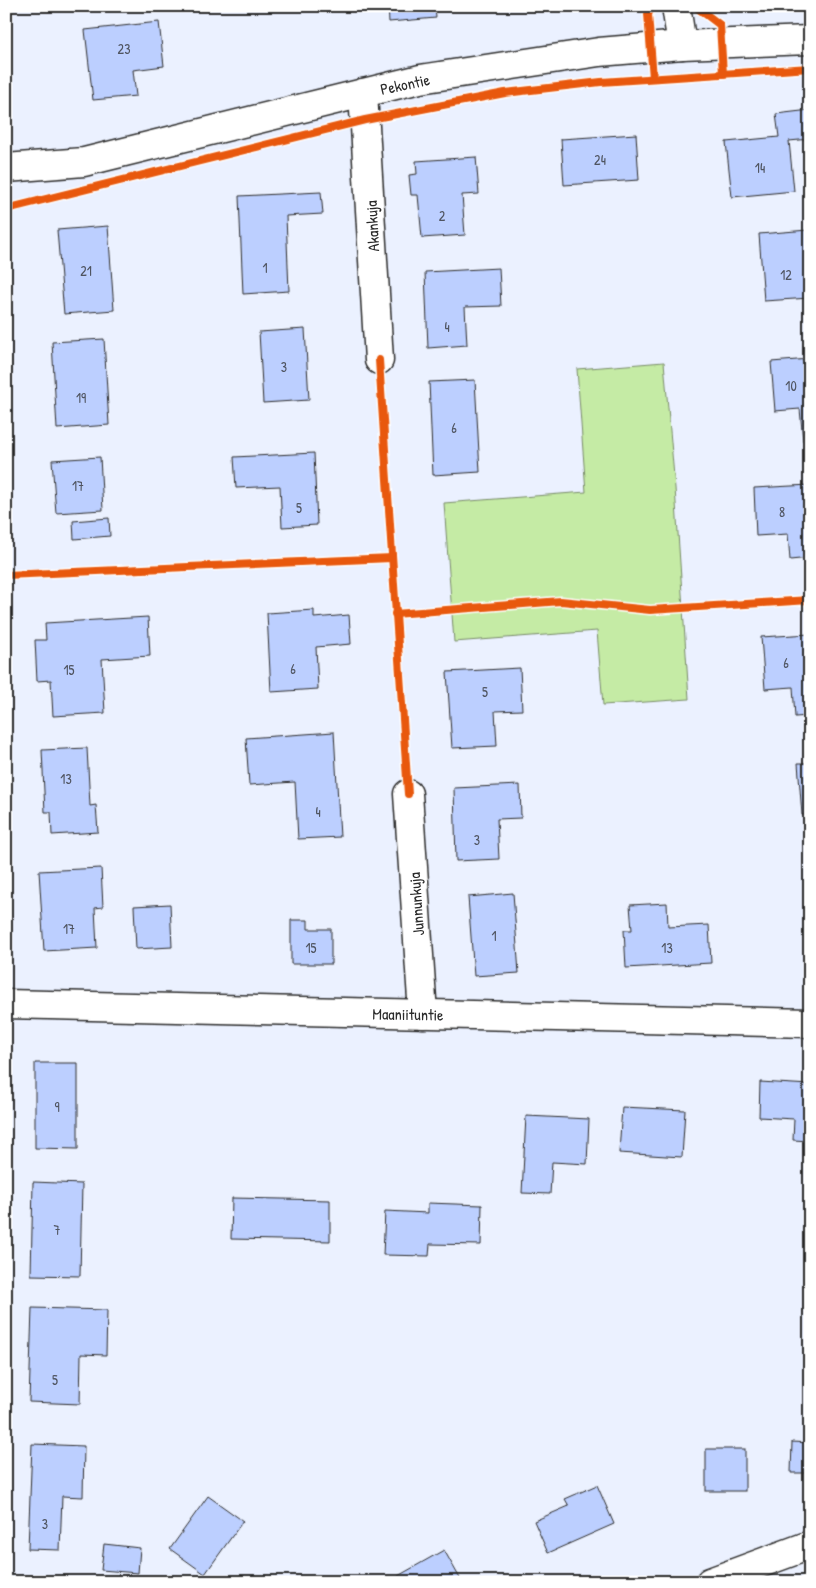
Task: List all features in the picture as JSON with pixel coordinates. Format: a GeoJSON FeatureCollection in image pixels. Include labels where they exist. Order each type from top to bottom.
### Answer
{"type":"FeatureCollection","features":[{"type":"Feature","properties":{"kind":"street"},"geometry":{"type":"LineString","coordinates":[[676,6],[682,45]]}},
{"type":"Feature","properties":{"kind":"street","name":"Pekontie"},"geometry":{"type":"LineString","coordinates":[[6,168],[84,162],[420,79],[580,55],[682,45],[810,40]]}},
{"type":"Feature","properties":{"kind":"street","name":"Akankuja"},"geometry":{"type":"LineString","coordinates":[[363,93],[380,360]]}},
{"type":"Feature","properties":{"kind":"street","name":"Junnunkuja"},"geometry":{"type":"LineString","coordinates":[[408,794],[423,1014]]}},
{"type":"Feature","properties":{"kind":"street","name":"Maaniituntie"},"geometry":{"type":"LineString","coordinates":[[6,1004],[810,1023]]}},
{"type":"Feature","properties":{"kind":"street"},"geometry":{"type":"LineString","coordinates":[[710,1582],[810,1545]]}},
{"type":"Feature","properties":{"kind":"green space"},"geometry":{"type":"Polygon","coordinates":[[[664,362],[675,488],[689,699],[603,705],[597,631],[454,642],[444,503],[586,492],[577,369],[664,362]]]}},
{"type":"Feature","properties":{"kind":"building"},"geometry":{"type":"Polygon","coordinates":[[[388,6],[435,6],[436,18],[389,22],[388,6]]]}},
{"type":"Feature","properties":{"kind":"building"},"geometry":{"type":"Polygon","coordinates":[[[159,22],[164,66],[133,70],[136,96],[93,100],[85,30],[159,22]]]}},
{"type":"Feature","properties":{"kind":"building"},"geometry":{"type":"Polygon","coordinates":[[[810,110],[810,139],[789,141],[794,191],[732,197],[726,142],[779,137],[776,114],[810,110]]]}},
{"type":"Feature","properties":{"kind":"building"},"geometry":{"type":"Polygon","coordinates":[[[636,134],[639,180],[564,185],[561,139],[636,134]]]}},
{"type":"Feature","properties":{"kind":"building"},"geometry":{"type":"Polygon","coordinates":[[[476,157],[479,194],[462,195],[465,235],[422,238],[418,195],[411,195],[409,175],[417,174],[416,161],[476,157]]]}},
{"type":"Feature","properties":{"kind":"building"},"geometry":{"type":"Polygon","coordinates":[[[321,192],[323,214],[286,216],[289,291],[243,294],[239,196],[321,192]]]}},
{"type":"Feature","properties":{"kind":"building"},"geometry":{"type":"Polygon","coordinates":[[[108,226],[114,310],[64,314],[57,230],[108,226]]]}},
{"type":"Feature","properties":{"kind":"building"},"geometry":{"type":"Polygon","coordinates":[[[808,230],[810,298],[764,301],[759,234],[808,230]]]}},
{"type":"Feature","properties":{"kind":"building"},"geometry":{"type":"Polygon","coordinates":[[[499,268],[501,306],[465,307],[467,345],[428,348],[425,272],[499,268]]]}},
{"type":"Feature","properties":{"kind":"building"},"geometry":{"type":"Polygon","coordinates":[[[305,329],[309,400],[263,403],[259,332],[305,329]]]}},
{"type":"Feature","properties":{"kind":"building"},"geometry":{"type":"Polygon","coordinates":[[[104,339],[109,425],[57,429],[52,342],[104,339]]]}},
{"type":"Feature","properties":{"kind":"building"},"geometry":{"type":"Polygon","coordinates":[[[810,359],[810,440],[803,441],[800,409],[775,411],[771,362],[810,359]]]}},
{"type":"Feature","properties":{"kind":"building"},"geometry":{"type":"Polygon","coordinates":[[[475,380],[480,472],[433,475],[429,382],[475,380]]]}},
{"type":"Feature","properties":{"kind":"building"},"geometry":{"type":"Polygon","coordinates":[[[314,453],[317,525],[282,527],[280,486],[236,488],[234,457],[314,453]]]}},
{"type":"Feature","properties":{"kind":"building"},"geometry":{"type":"Polygon","coordinates":[[[100,457],[103,510],[56,513],[52,460],[100,457]]]}},
{"type":"Feature","properties":{"kind":"building"},"geometry":{"type":"Polygon","coordinates":[[[810,485],[810,558],[790,560],[788,534],[756,536],[754,488],[810,485]]]}},
{"type":"Feature","properties":{"kind":"building"},"geometry":{"type":"Polygon","coordinates":[[[109,518],[110,536],[74,539],[73,521],[109,518]]]}},
{"type":"Feature","properties":{"kind":"building"},"geometry":{"type":"Polygon","coordinates":[[[314,610],[314,618],[349,615],[351,644],[316,647],[318,689],[271,692],[267,613],[314,610]]]}},
{"type":"Feature","properties":{"kind":"building"},"geometry":{"type":"Polygon","coordinates":[[[148,617],[150,656],[102,659],[105,713],[53,716],[51,680],[37,681],[35,640],[46,640],[45,623],[148,617]]]}},
{"type":"Feature","properties":{"kind":"building"},"geometry":{"type":"Polygon","coordinates":[[[810,634],[810,716],[795,717],[793,687],[765,689],[761,637],[810,634]]]}},
{"type":"Feature","properties":{"kind":"building"},"geometry":{"type":"Polygon","coordinates":[[[520,668],[522,710],[495,711],[497,746],[452,748],[447,672],[520,668]]]}},
{"type":"Feature","properties":{"kind":"building"},"geometry":{"type":"Polygon","coordinates":[[[334,732],[340,837],[298,839],[295,782],[249,785],[246,738],[334,732]]]}},
{"type":"Feature","properties":{"kind":"building"},"geometry":{"type":"Polygon","coordinates":[[[87,748],[90,806],[96,805],[98,832],[52,835],[51,812],[45,812],[42,750],[87,748]]]}},
{"type":"Feature","properties":{"kind":"building"},"geometry":{"type":"Polygon","coordinates":[[[798,763],[810,763],[810,814],[802,815],[798,763]]]}},
{"type":"Feature","properties":{"kind":"building"},"geometry":{"type":"Polygon","coordinates":[[[520,785],[521,818],[497,819],[499,859],[456,861],[454,788],[520,785]]]}},
{"type":"Feature","properties":{"kind":"building"},"geometry":{"type":"Polygon","coordinates":[[[101,868],[103,907],[95,908],[97,948],[44,951],[39,871],[101,868]]]}},
{"type":"Feature","properties":{"kind":"building"},"geometry":{"type":"Polygon","coordinates":[[[513,893],[519,973],[474,976],[468,897],[513,893]]]}},
{"type":"Feature","properties":{"kind":"building"},"geometry":{"type":"Polygon","coordinates":[[[667,903],[668,927],[709,925],[711,963],[626,968],[624,930],[632,930],[630,905],[667,903]]]}},
{"type":"Feature","properties":{"kind":"building"},"geometry":{"type":"Polygon","coordinates":[[[170,904],[172,947],[136,949],[134,906],[170,904]]]}},
{"type":"Feature","properties":{"kind":"building"},"geometry":{"type":"Polygon","coordinates":[[[291,920],[308,920],[308,929],[331,929],[331,964],[291,964],[291,920]]]}},
{"type":"Feature","properties":{"kind":"building"},"geometry":{"type":"Polygon","coordinates":[[[35,1063],[78,1063],[78,1149],[35,1148],[35,1063]]]}},
{"type":"Feature","properties":{"kind":"building"},"geometry":{"type":"Polygon","coordinates":[[[760,1082],[810,1085],[810,1141],[793,1140],[794,1119],[759,1117],[760,1082]]]}},
{"type":"Feature","properties":{"kind":"building"},"geometry":{"type":"Polygon","coordinates":[[[622,1107],[685,1110],[682,1157],[619,1153],[622,1107]]]}},
{"type":"Feature","properties":{"kind":"building"},"geometry":{"type":"Polygon","coordinates":[[[526,1116],[589,1119],[587,1164],[552,1162],[550,1194],[522,1193],[526,1116]]]}},
{"type":"Feature","properties":{"kind":"building"},"geometry":{"type":"Polygon","coordinates":[[[33,1182],[82,1184],[80,1276],[31,1275],[33,1182]]]}},
{"type":"Feature","properties":{"kind":"building"},"geometry":{"type":"Polygon","coordinates":[[[232,1198],[330,1200],[330,1241],[231,1239],[232,1198]]]}},
{"type":"Feature","properties":{"kind":"building"},"geometry":{"type":"Polygon","coordinates":[[[428,1203],[482,1205],[481,1245],[430,1244],[429,1256],[383,1255],[385,1211],[428,1213],[428,1203]]]}},
{"type":"Feature","properties":{"kind":"building"},"geometry":{"type":"Polygon","coordinates":[[[32,1308],[107,1310],[106,1355],[81,1354],[80,1404],[29,1402],[32,1308]]]}},
{"type":"Feature","properties":{"kind":"building"},"geometry":{"type":"Polygon","coordinates":[[[792,1442],[810,1443],[810,1473],[791,1473],[792,1442]]]}},
{"type":"Feature","properties":{"kind":"building"},"geometry":{"type":"Polygon","coordinates":[[[32,1444],[84,1446],[83,1497],[62,1496],[60,1550],[28,1549],[32,1444]]]}},
{"type":"Feature","properties":{"kind":"building"},"geometry":{"type":"Polygon","coordinates":[[[706,1449],[745,1449],[745,1491],[706,1491],[706,1449]]]}},
{"type":"Feature","properties":{"kind":"building"},"geometry":{"type":"Polygon","coordinates":[[[597,1485],[614,1524],[548,1553],[534,1521],[569,1506],[565,1499],[597,1485]]]}},
{"type":"Feature","properties":{"kind":"building"},"geometry":{"type":"Polygon","coordinates":[[[208,1496],[243,1521],[205,1574],[170,1549],[208,1496]]]}},
{"type":"Feature","properties":{"kind":"building"},"geometry":{"type":"Polygon","coordinates":[[[104,1544],[140,1548],[138,1573],[101,1570],[104,1544]]]}},
{"type":"Feature","properties":{"kind":"building"},"geometry":{"type":"Polygon","coordinates":[[[444,1550],[462,1582],[401,1582],[398,1576],[444,1550]]]}},
{"type":"Feature","properties":{"kind":"cycle path"},"geometry":{"type":"LineString","coordinates":[[653,6],[648,14],[653,78]]}},
{"type":"Feature","properties":{"kind":"cycle path"},"geometry":{"type":"LineString","coordinates":[[695,6],[720,25],[723,74]]}},
{"type":"Feature","properties":{"kind":"cycle path"},"geometry":{"type":"LineString","coordinates":[[6,209],[365,120],[505,93],[601,82],[810,68]]}},
{"type":"Feature","properties":{"kind":"cycle path"},"geometry":{"type":"LineString","coordinates":[[379,360],[408,794]]}},
{"type":"Feature","properties":{"kind":"cycle path"},"geometry":{"type":"LineString","coordinates":[[6,575],[392,558]]}},
{"type":"Feature","properties":{"kind":"cycle path"},"geometry":{"type":"LineString","coordinates":[[395,614],[561,601],[650,610],[810,600]]}}]}
